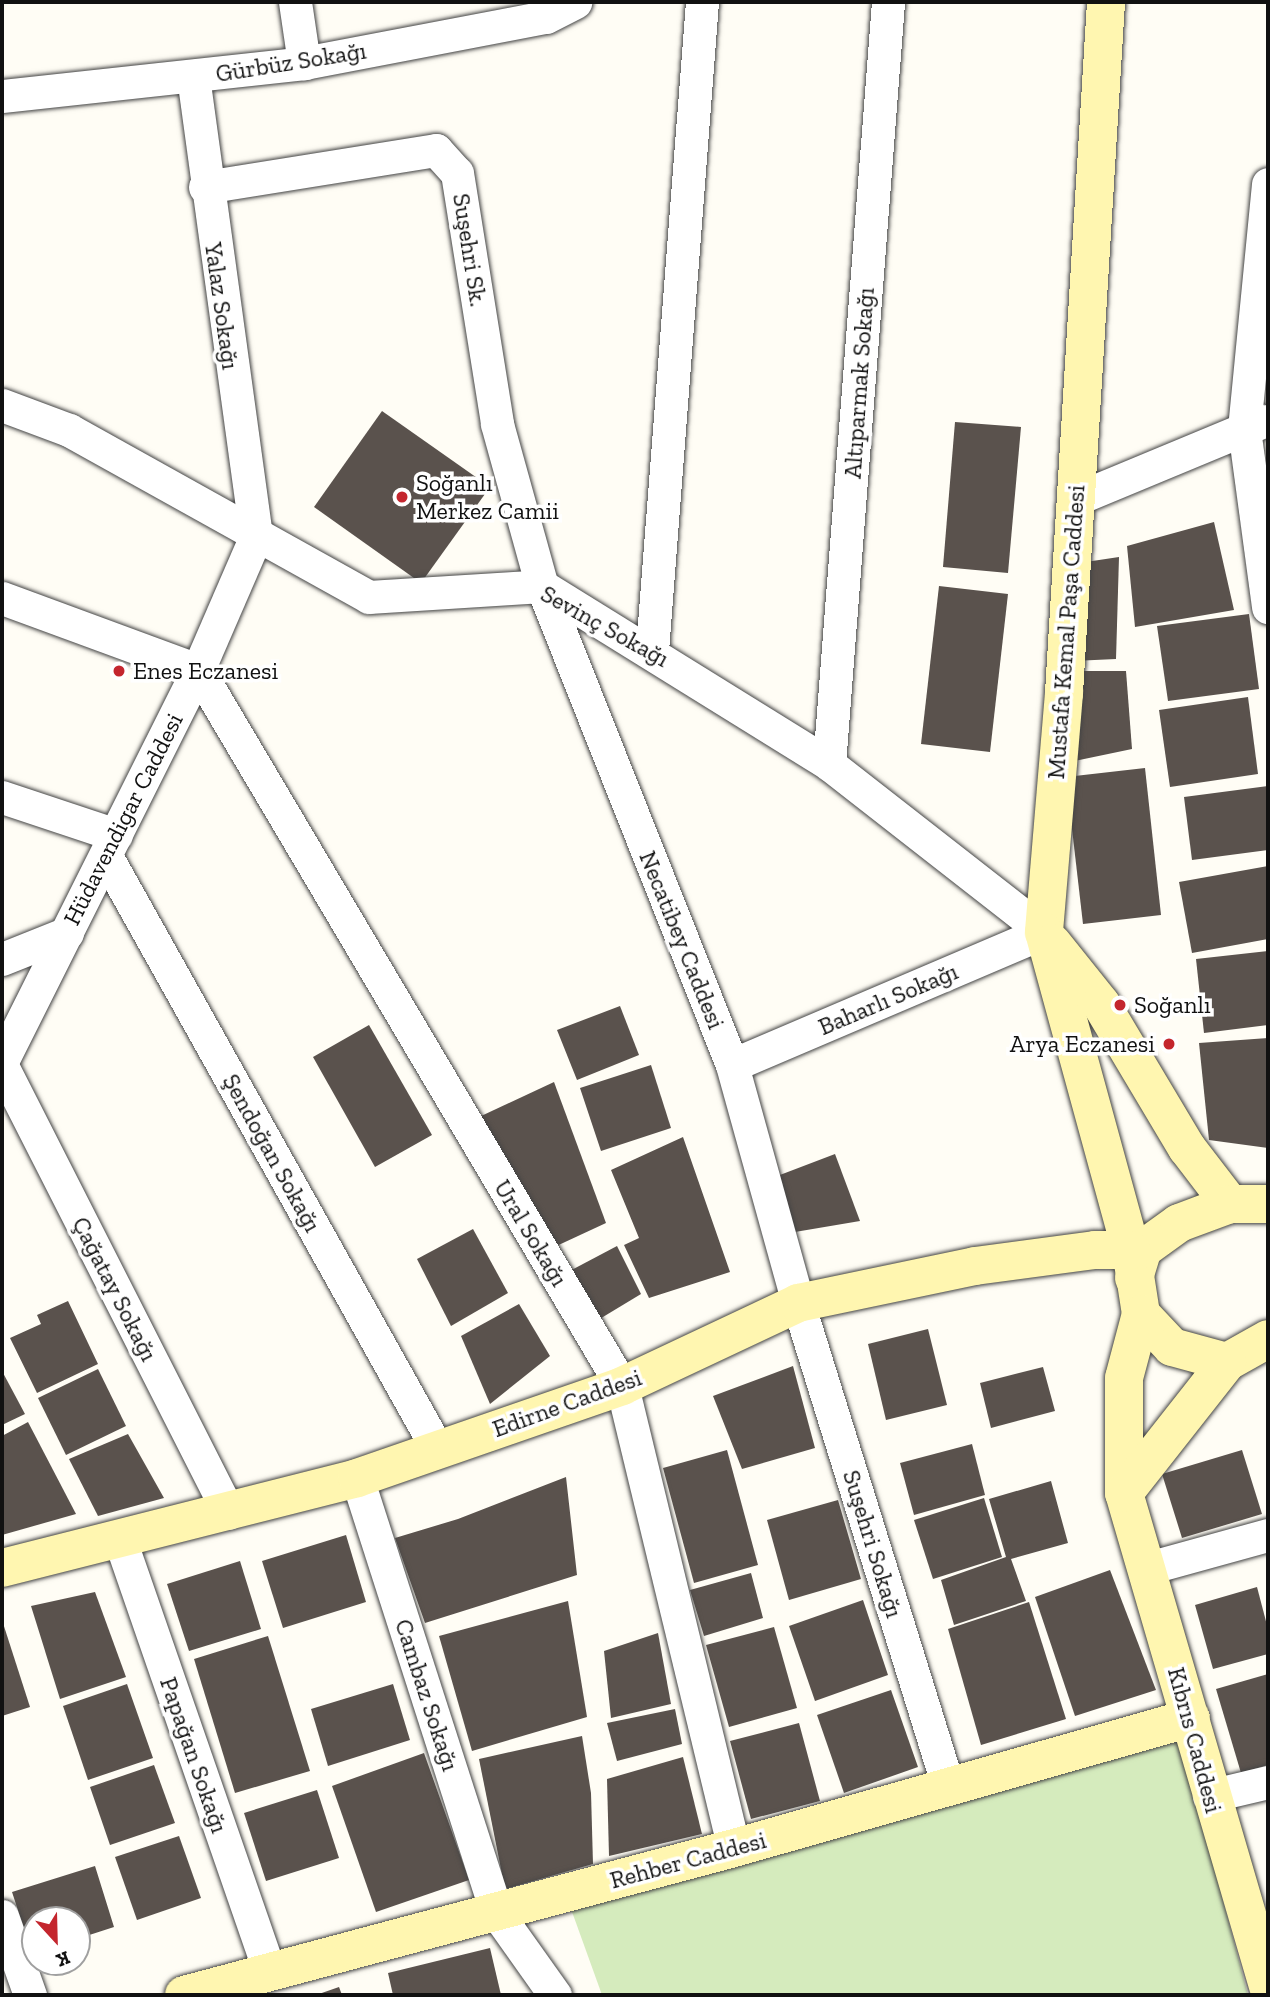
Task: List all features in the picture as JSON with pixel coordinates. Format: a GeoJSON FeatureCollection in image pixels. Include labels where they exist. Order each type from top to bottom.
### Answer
{"type":"FeatureCollection","features":[{"type":"Feature","properties":{"kind":"main road","name":"Mustafa Kemal Paşa Caddesi"},"geometry":{"type":"LineString","coordinates":[[1106,2],[1076,499],[1044,932],[1136,1281]]}},
{"type":"Feature","properties":{"kind":"main road"},"geometry":{"type":"LineString","coordinates":[[1044,932],[1101,1004],[1187,1148],[1230,1204],[1268,1204]]}},
{"type":"Feature","properties":{"kind":"main road","name":"Kıbrıs Caddesi"},"geometry":{"type":"LineString","coordinates":[[1230,1204],[1179,1223],[1143,1249],[1136,1281],[1124,1378],[1124,1493],[1191,1718],[1209,1796],[1266,1970]]}},
{"type":"Feature","properties":{"kind":"main road","name":"Edirne Caddesi"},"geometry":{"type":"LineString","coordinates":[[2,1568],[119,1537],[229,1513],[357,1478],[622,1386],[798,1303],[975,1266],[1095,1250],[1136,1281]]}},
{"type":"Feature","properties":{"kind":"main road"},"geometry":{"type":"LineString","coordinates":[[1136,1281],[1172,1347],[1227,1362]]}},
{"type":"Feature","properties":{"kind":"main road"},"geometry":{"type":"LineString","coordinates":[[1124,1493],[1227,1362],[1268,1339]]}},
{"type":"Feature","properties":{"kind":"main road","name":"Rehber Caddesi"},"geometry":{"type":"LineString","coordinates":[[184,1995],[734,1848],[1191,1718]]}},
{"type":"Feature","properties":{"kind":"street"},"geometry":{"type":"LineString","coordinates":[[295,2],[304,63]]}},
{"type":"Feature","properties":{"kind":"street","name":"Gürbüz Sokağı"},"geometry":{"type":"LineString","coordinates":[[2,96],[304,63],[545,17],[575,2]]}},
{"type":"Feature","properties":{"kind":"street"},"geometry":{"type":"LineString","coordinates":[[652,650],[702,2]]}},
{"type":"Feature","properties":{"kind":"street","name":"Altıparmak Sokağı"},"geometry":{"type":"LineString","coordinates":[[829,764],[888,2]]}},
{"type":"Feature","properties":{"kind":"street","name":"Yalaz Sokağı"},"geometry":{"type":"LineString","coordinates":[[193,76],[205,187],[256,536]]}},
{"type":"Feature","properties":{"kind":"street","name":"Suşehri Sk."},"geometry":{"type":"LineString","coordinates":[[205,187],[436,150],[457,173],[497,424],[542,586]]}},
{"type":"Feature","properties":{"kind":"street"},"geometry":{"type":"LineString","coordinates":[[1268,184],[1256,424],[1268,607]]}},
{"type":"Feature","properties":{"kind":"street","name":"Sevinç Sokağı"},"geometry":{"type":"LineString","coordinates":[[2,405],[69,430],[369,597],[542,586],[652,650],[829,764],[1044,932]]}},
{"type":"Feature","properties":{"kind":"street"},"geometry":{"type":"LineString","coordinates":[[1076,499],[1256,424]]}},
{"type":"Feature","properties":{"kind":"street","name":"Hüdavendigar Caddesi"},"geometry":{"type":"LineString","coordinates":[[2,1064],[198,670],[256,536]]}},
{"type":"Feature","properties":{"kind":"street","name":"Necatibey Caddesi"},"geometry":{"type":"LineString","coordinates":[[542,586],[732,1065],[798,1303]]}},
{"type":"Feature","properties":{"kind":"street"},"geometry":{"type":"LineString","coordinates":[[2,598],[198,670]]}},
{"type":"Feature","properties":{"kind":"street","name":"Ural Sokağı"},"geometry":{"type":"LineString","coordinates":[[198,670],[622,1386],[734,1848]]}},
{"type":"Feature","properties":{"kind":"street"},"geometry":{"type":"LineString","coordinates":[[2,797],[111,846]]}},
{"type":"Feature","properties":{"kind":"street","name":"Şendoğan Sokağı"},"geometry":{"type":"LineString","coordinates":[[111,846],[438,1450]]}},
{"type":"Feature","properties":{"kind":"street","name":"Baharlı Sokağı"},"geometry":{"type":"LineString","coordinates":[[732,1065],[1044,932]]}},
{"type":"Feature","properties":{"kind":"street"},"geometry":{"type":"LineString","coordinates":[[2,959],[66,933]]}},
{"type":"Feature","properties":{"kind":"street","name":"Çağatay Sokağı"},"geometry":{"type":"LineString","coordinates":[[2,1064],[229,1513]]}},
{"type":"Feature","properties":{"kind":"street","name":"Suşehri Sokağı"},"geometry":{"type":"LineString","coordinates":[[798,1303],[948,1786]]}},
{"type":"Feature","properties":{"kind":"street","name":"Cambaz Sokağı"},"geometry":{"type":"LineString","coordinates":[[357,1478],[496,1912],[555,1995]]}},
{"type":"Feature","properties":{"kind":"street"},"geometry":{"type":"LineString","coordinates":[[1148,1568],[1268,1535]]}},
{"type":"Feature","properties":{"kind":"street","name":"Papağan Sokağı"},"geometry":{"type":"LineString","coordinates":[[119,1537],[270,1973]]}},
{"type":"Feature","properties":{"kind":"street"},"geometry":{"type":"LineString","coordinates":[[1209,1796],[1268,1782]]}},
{"type":"Feature","properties":{"kind":"street"},"geometry":{"type":"LineString","coordinates":[[2,1916],[30,1995]]}},
{"type":"Feature","properties":{"kind":"green space"},"geometry":{"type":"Polygon","coordinates":[[[1180,1738],[1248,1995],[602,1995],[571,1909],[1180,1738]]]}},
{"type":"Feature","properties":{"kind":"building","name":"Soğanlı Merkez Camii"},"geometry":{"type":"Polygon","coordinates":[[[382,411],[490,487],[421,583],[314,507],[382,411]]]}},
{"type":"Feature","properties":{"kind":"building"},"geometry":{"type":"Polygon","coordinates":[[[955,422],[1021,427],[1008,573],[943,567],[955,422]]]}},
{"type":"Feature","properties":{"kind":"building"},"geometry":{"type":"Polygon","coordinates":[[[1214,522],[1234,610],[1135,627],[1127,546],[1214,522]]]}},
{"type":"Feature","properties":{"kind":"building"},"geometry":{"type":"Polygon","coordinates":[[[1119,557],[1116,659],[1073,661],[1079,563],[1119,557]]]}},
{"type":"Feature","properties":{"kind":"building"},"geometry":{"type":"Polygon","coordinates":[[[939,586],[1008,594],[990,752],[921,744],[939,586]]]}},
{"type":"Feature","properties":{"kind":"building"},"geometry":{"type":"Polygon","coordinates":[[[1249,614],[1259,689],[1168,701],[1157,626],[1249,614]]]}},
{"type":"Feature","properties":{"kind":"building"},"geometry":{"type":"Polygon","coordinates":[[[1071,671],[1126,671],[1132,749],[1065,763],[1071,671]]]}},
{"type":"Feature","properties":{"kind":"building"},"geometry":{"type":"Polygon","coordinates":[[[1248,697],[1258,774],[1170,787],[1159,710],[1248,697]]]}},
{"type":"Feature","properties":{"kind":"building"},"geometry":{"type":"Polygon","coordinates":[[[1145,768],[1161,915],[1083,924],[1066,777],[1145,768]]]}},
{"type":"Feature","properties":{"kind":"building"},"geometry":{"type":"Polygon","coordinates":[[[1268,786],[1268,850],[1192,860],[1184,797],[1268,786]]]}},
{"type":"Feature","properties":{"kind":"building"},"geometry":{"type":"Polygon","coordinates":[[[1268,866],[1268,939],[1192,953],[1179,882],[1268,866]]]}},
{"type":"Feature","properties":{"kind":"building"},"geometry":{"type":"Polygon","coordinates":[[[1268,951],[1268,1025],[1204,1033],[1196,959],[1268,951]]]}},
{"type":"Feature","properties":{"kind":"building"},"geometry":{"type":"Polygon","coordinates":[[[620,1006],[639,1055],[577,1080],[557,1030],[620,1006]]]}},
{"type":"Feature","properties":{"kind":"building"},"geometry":{"type":"Polygon","coordinates":[[[369,1025],[432,1135],[375,1167],[313,1057],[369,1025]]]}},
{"type":"Feature","properties":{"kind":"building"},"geometry":{"type":"Polygon","coordinates":[[[1268,1038],[1268,1148],[1209,1140],[1199,1043],[1268,1038]]]}},
{"type":"Feature","properties":{"kind":"building"},"geometry":{"type":"Polygon","coordinates":[[[651,1065],[671,1128],[601,1151],[580,1088],[651,1065]]]}},
{"type":"Feature","properties":{"kind":"building"},"geometry":{"type":"Polygon","coordinates":[[[554,1082],[606,1223],[550,1249],[479,1117],[554,1082]]]}},
{"type":"Feature","properties":{"kind":"building"},"geometry":{"type":"Polygon","coordinates":[[[683,1137],[730,1272],[649,1298],[624,1245],[639,1238],[611,1170],[683,1137]]]}},
{"type":"Feature","properties":{"kind":"building"},"geometry":{"type":"Polygon","coordinates":[[[835,1154],[860,1221],[789,1233],[772,1178],[835,1154]]]}},
{"type":"Feature","properties":{"kind":"building"},"geometry":{"type":"Polygon","coordinates":[[[473,1229],[508,1293],[451,1326],[417,1259],[473,1229]]]}},
{"type":"Feature","properties":{"kind":"building"},"geometry":{"type":"Polygon","coordinates":[[[617,1246],[641,1294],[593,1323],[564,1274],[617,1246]]]}},
{"type":"Feature","properties":{"kind":"building"},"geometry":{"type":"Polygon","coordinates":[[[68,1301],[98,1364],[37,1393],[10,1338],[41,1324],[37,1315],[68,1301]]]}},
{"type":"Feature","properties":{"kind":"building"},"geometry":{"type":"Polygon","coordinates":[[[519,1304],[550,1356],[490,1404],[461,1336],[519,1304]]]}},
{"type":"Feature","properties":{"kind":"building"},"geometry":{"type":"Polygon","coordinates":[[[928,1329],[947,1405],[886,1420],[868,1344],[928,1329]]]}},
{"type":"Feature","properties":{"kind":"building"},"geometry":{"type":"Polygon","coordinates":[[[793,1366],[815,1448],[742,1469],[713,1396],[793,1366]]]}},
{"type":"Feature","properties":{"kind":"building"},"geometry":{"type":"Polygon","coordinates":[[[1043,1367],[1055,1411],[991,1428],[980,1383],[1043,1367]]]}},
{"type":"Feature","properties":{"kind":"building"},"geometry":{"type":"Polygon","coordinates":[[[98,1369],[126,1426],[66,1455],[38,1398],[98,1369]]]}},
{"type":"Feature","properties":{"kind":"building"},"geometry":{"type":"Polygon","coordinates":[[[2,1371],[25,1414],[2,1425],[2,1371]]]}},
{"type":"Feature","properties":{"kind":"building"},"geometry":{"type":"Polygon","coordinates":[[[28,1422],[76,1514],[2,1535],[2,1436],[28,1422]]]}},
{"type":"Feature","properties":{"kind":"building"},"geometry":{"type":"Polygon","coordinates":[[[128,1434],[164,1498],[98,1516],[69,1459],[128,1434]]]}},
{"type":"Feature","properties":{"kind":"building"},"geometry":{"type":"Polygon","coordinates":[[[972,1444],[985,1495],[914,1515],[900,1463],[972,1444]]]}},
{"type":"Feature","properties":{"kind":"building"},"geometry":{"type":"Polygon","coordinates":[[[727,1450],[758,1565],[694,1583],[663,1468],[727,1450]]]}},
{"type":"Feature","properties":{"kind":"building"},"geometry":{"type":"Polygon","coordinates":[[[1242,1450],[1262,1514],[1182,1538],[1162,1474],[1242,1450]]]}},
{"type":"Feature","properties":{"kind":"building"},"geometry":{"type":"Polygon","coordinates":[[[566,1477],[577,1575],[425,1623],[395,1538],[458,1519],[566,1477]]]}},
{"type":"Feature","properties":{"kind":"building"},"geometry":{"type":"Polygon","coordinates":[[[1051,1481],[1068,1543],[1011,1559],[1026,1601],[954,1625],[941,1580],[1006,1557],[989,1499],[1051,1481]]]}},
{"type":"Feature","properties":{"kind":"building"},"geometry":{"type":"Polygon","coordinates":[[[984,1498],[1002,1557],[933,1579],[914,1520],[984,1498]]]}},
{"type":"Feature","properties":{"kind":"building"},"geometry":{"type":"Polygon","coordinates":[[[838,1500],[861,1579],[789,1600],[767,1520],[838,1500]]]}},
{"type":"Feature","properties":{"kind":"building"},"geometry":{"type":"Polygon","coordinates":[[[346,1535],[366,1602],[283,1628],[262,1561],[346,1535]]]}},
{"type":"Feature","properties":{"kind":"building"},"geometry":{"type":"Polygon","coordinates":[[[240,1561],[261,1629],[189,1651],[167,1584],[240,1561]]]}},
{"type":"Feature","properties":{"kind":"building"},"geometry":{"type":"Polygon","coordinates":[[[1110,1570],[1156,1690],[1075,1716],[1035,1597],[1110,1570]]]}},
{"type":"Feature","properties":{"kind":"building"},"geometry":{"type":"Polygon","coordinates":[[[751,1573],[763,1618],[704,1636],[690,1590],[751,1573]]]}},
{"type":"Feature","properties":{"kind":"building"},"geometry":{"type":"Polygon","coordinates":[[[1257,1587],[1268,1629],[1268,1654],[1213,1669],[1195,1605],[1257,1587]]]}},
{"type":"Feature","properties":{"kind":"building"},"geometry":{"type":"Polygon","coordinates":[[[95,1592],[126,1677],[60,1699],[31,1606],[95,1592]]]}},
{"type":"Feature","properties":{"kind":"building"},"geometry":{"type":"Polygon","coordinates":[[[863,1600],[888,1675],[815,1701],[789,1626],[863,1600]]]}},
{"type":"Feature","properties":{"kind":"building"},"geometry":{"type":"Polygon","coordinates":[[[568,1601],[587,1717],[472,1751],[439,1636],[568,1601]]]}},
{"type":"Feature","properties":{"kind":"building"},"geometry":{"type":"Polygon","coordinates":[[[1029,1602],[1066,1719],[981,1745],[948,1629],[1029,1602]]]}},
{"type":"Feature","properties":{"kind":"building"},"geometry":{"type":"Polygon","coordinates":[[[2,1620],[30,1707],[2,1716],[2,1620]]]}},
{"type":"Feature","properties":{"kind":"building"},"geometry":{"type":"Polygon","coordinates":[[[774,1627],[797,1708],[729,1727],[706,1645],[774,1627]]]}},
{"type":"Feature","properties":{"kind":"building"},"geometry":{"type":"Polygon","coordinates":[[[658,1633],[671,1704],[611,1718],[604,1651],[658,1633]]]}},
{"type":"Feature","properties":{"kind":"building"},"geometry":{"type":"Polygon","coordinates":[[[268,1636],[310,1771],[235,1793],[194,1659],[268,1636]]]}},
{"type":"Feature","properties":{"kind":"building"},"geometry":{"type":"Polygon","coordinates":[[[1268,1674],[1268,1765],[1241,1773],[1216,1689],[1268,1674]]]}},
{"type":"Feature","properties":{"kind":"building"},"geometry":{"type":"Polygon","coordinates":[[[127,1684],[153,1758],[88,1780],[63,1706],[127,1684]]]}},
{"type":"Feature","properties":{"kind":"building"},"geometry":{"type":"Polygon","coordinates":[[[393,1684],[410,1740],[328,1766],[311,1709],[393,1684]]]}},
{"type":"Feature","properties":{"kind":"building"},"geometry":{"type":"Polygon","coordinates":[[[891,1690],[918,1767],[844,1793],[817,1715],[891,1690]]]}},
{"type":"Feature","properties":{"kind":"building"},"geometry":{"type":"Polygon","coordinates":[[[675,1709],[682,1744],[617,1761],[607,1723],[675,1709]]]}},
{"type":"Feature","properties":{"kind":"building"},"geometry":{"type":"Polygon","coordinates":[[[799,1723],[820,1801],[751,1819],[730,1741],[799,1723]]]}},
{"type":"Feature","properties":{"kind":"building"},"geometry":{"type":"Polygon","coordinates":[[[582,1736],[591,1793],[593,1864],[505,1889],[479,1759],[582,1736]]]}},
{"type":"Feature","properties":{"kind":"building"},"geometry":{"type":"Polygon","coordinates":[[[424,1753],[469,1880],[376,1912],[332,1786],[424,1753]]]}},
{"type":"Feature","properties":{"kind":"building"},"geometry":{"type":"Polygon","coordinates":[[[683,1757],[702,1834],[609,1856],[607,1779],[683,1757]]]}},
{"type":"Feature","properties":{"kind":"building"},"geometry":{"type":"Polygon","coordinates":[[[154,1765],[175,1823],[110,1845],[90,1787],[154,1765]]]}},
{"type":"Feature","properties":{"kind":"building"},"geometry":{"type":"Polygon","coordinates":[[[317,1790],[339,1858],[266,1881],[244,1813],[317,1790]]]}},
{"type":"Feature","properties":{"kind":"building"},"geometry":{"type":"Polygon","coordinates":[[[179,1836],[201,1898],[137,1920],[115,1857],[179,1836]]]}},
{"type":"Feature","properties":{"kind":"building"},"geometry":{"type":"Polygon","coordinates":[[[95,1866],[114,1927],[91,1934],[91,1906],[21,1906],[21,1919],[12,1892],[95,1866]]]}},
{"type":"Feature","properties":{"kind":"building"},"geometry":{"type":"Polygon","coordinates":[[[490,1948],[501,1995],[393,1995],[388,1973],[490,1948]]]}},
{"type":"Feature","properties":{"kind":"building"},"geometry":{"type":"Polygon","coordinates":[[[339,1987],[342,1995],[316,1995],[339,1987]]]}},
{"type":"Feature","properties":{"kind":"place","name":"Soğanlı Merkez Camii"},"geometry":{"type":"Point","coordinates":[402,497]}},
{"type":"Feature","properties":{"kind":"place","name":"Enes Eczanesi"},"geometry":{"type":"Point","coordinates":[119,671]}},
{"type":"Feature","properties":{"kind":"place","name":"Soğanlı"},"geometry":{"type":"Point","coordinates":[1120,1005]}},
{"type":"Feature","properties":{"kind":"place","name":"Arya Eczanesi"},"geometry":{"type":"Point","coordinates":[1169,1044]}}]}
